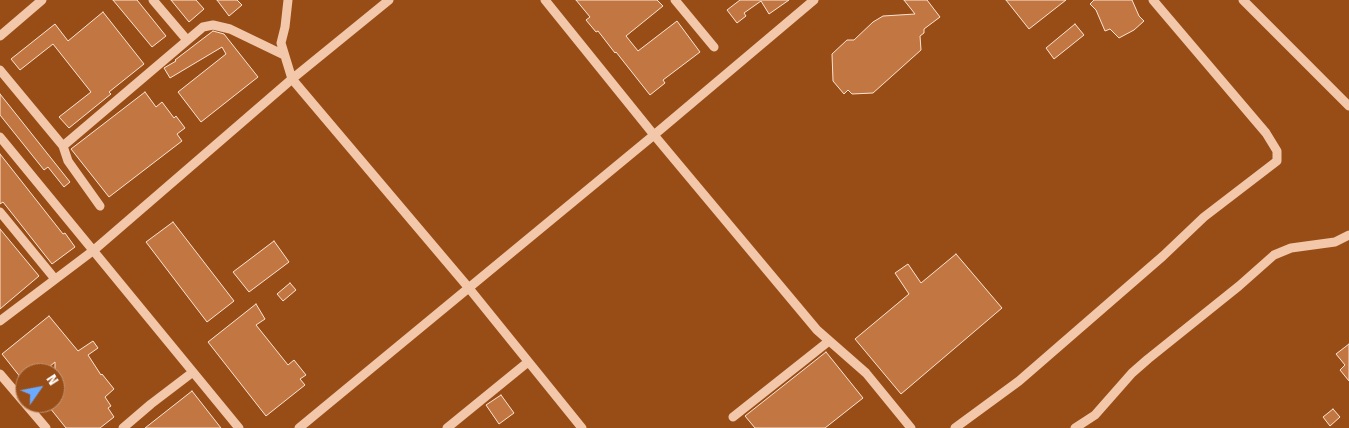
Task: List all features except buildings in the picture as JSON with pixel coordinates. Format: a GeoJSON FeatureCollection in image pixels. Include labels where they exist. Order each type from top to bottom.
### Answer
{"type":"FeatureCollection","features":[{"type":"Feature","properties":{"kind":"lane"},"geometry":{"type":"LineString","coordinates":[[0,36],[42,0]]}},
{"type":"Feature","properties":{"kind":"lane"},"geometry":{"type":"LineString","coordinates":[[153,0],[187,40]]}},
{"type":"Feature","properties":{"kind":"lane"},"geometry":{"type":"LineString","coordinates":[[288,0],[281,43],[292,79],[468,288],[582,428]]}},
{"type":"Feature","properties":{"kind":"lane"},"geometry":{"type":"LineString","coordinates":[[0,321],[94,250],[292,79],[389,0]]}},
{"type":"Feature","properties":{"kind":"lane"},"geometry":{"type":"LineString","coordinates":[[545,0],[654,135],[817,330],[866,373],[911,428]]}},
{"type":"Feature","properties":{"kind":"lane"},"geometry":{"type":"LineString","coordinates":[[675,0],[714,47]]}},
{"type":"Feature","properties":{"kind":"lane"},"geometry":{"type":"LineString","coordinates":[[954,428],[1019,381],[1163,256],[1204,217],[1277,161],[1277,151],[1266,134],[1154,0]]}},
{"type":"Feature","properties":{"kind":"lane"},"geometry":{"type":"LineString","coordinates":[[1243,0],[1349,106]]}},
{"type":"Feature","properties":{"kind":"lane"},"geometry":{"type":"LineString","coordinates":[[299,428],[654,135],[811,1]]}},
{"type":"Feature","properties":{"kind":"lane"},"geometry":{"type":"LineString","coordinates":[[63,146],[203,27],[213,26],[230,29],[284,55]]}},
{"type":"Feature","properties":{"kind":"lane"},"geometry":{"type":"LineString","coordinates":[[0,70],[63,146],[68,161],[100,206]]}},
{"type":"Feature","properties":{"kind":"lane"},"geometry":{"type":"LineString","coordinates":[[0,137],[239,428]]}},
{"type":"Feature","properties":{"kind":"lane"},"geometry":{"type":"LineString","coordinates":[[0,212],[55,279]]}},
{"type":"Feature","properties":{"kind":"lane"},"geometry":{"type":"LineString","coordinates":[[1075,428],[1095,415],[1148,359],[1239,286],[1274,255],[1291,248],[1335,242],[1349,235]]}},
{"type":"Feature","properties":{"kind":"lane"},"geometry":{"type":"LineString","coordinates":[[733,417],[829,341]]}},
{"type":"Feature","properties":{"kind":"lane"},"geometry":{"type":"LineString","coordinates":[[447,428],[528,362]]}},
{"type":"Feature","properties":{"kind":"lane"},"geometry":{"type":"LineString","coordinates":[[123,428],[150,404],[193,372]]}},
{"type":"Feature","properties":{"kind":"lane"},"geometry":{"type":"LineString","coordinates":[[0,374],[46,428]]}}]}
